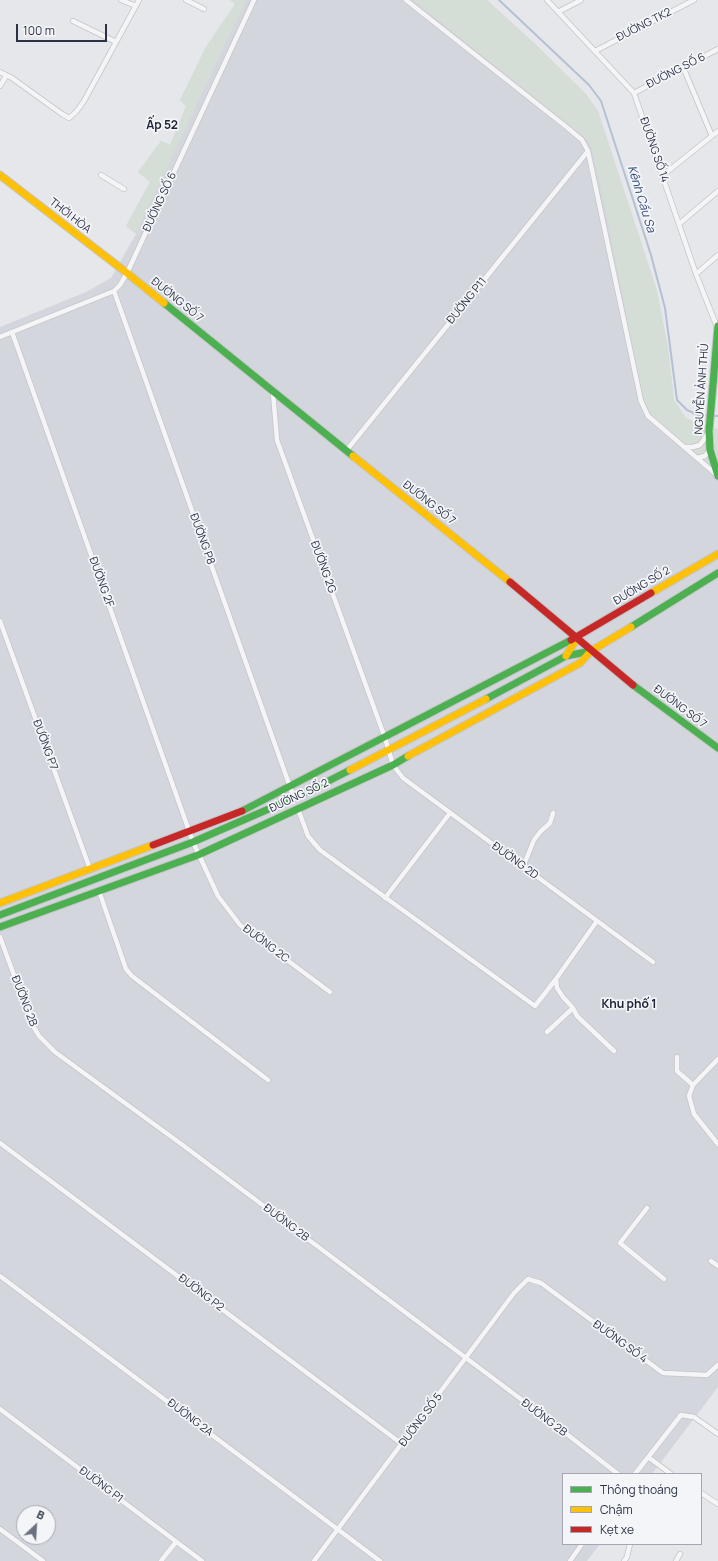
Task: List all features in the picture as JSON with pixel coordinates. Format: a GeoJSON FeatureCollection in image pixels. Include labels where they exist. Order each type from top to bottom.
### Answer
{"type":"FeatureCollection","features":[{"type":"Feature","properties":{"kind":"main road","name":"THỚI HÒA"},"geometry":{"type":"LineString","coordinates":[[0,174],[62,224],[127,273]]}},
{"type":"Feature","properties":{"kind":"main road","name":"ĐƯỜNG SỐ 7"},"geometry":{"type":"LineString","coordinates":[[127,273],[273,393],[510,582],[577,637],[621,676],[718,748]]}},
{"type":"Feature","properties":{"kind":"main road","name":"NGUYỄN ẢNH THỦ"},"geometry":{"type":"LineString","coordinates":[[718,327],[709,431],[710,450],[718,476]]}},
{"type":"Feature","properties":{"kind":"main road","name":"ĐƯỜNG SỐ 2"},"geometry":{"type":"LineString","coordinates":[[0,903],[239,813],[386,738],[577,637],[718,554]]}},
{"type":"Feature","properties":{"kind":"main road","name":"ĐƯỜNG SỐ 2"},"geometry":{"type":"LineString","coordinates":[[0,927],[198,855],[393,765],[580,663],[591,651],[718,573]]}},
{"type":"Feature","properties":{"kind":"main road","name":"ĐƯỜNG SỐ 2"},"geometry":{"type":"LineString","coordinates":[[566,656],[577,637]]}},
{"type":"Feature","properties":{"kind":"main road","name":"ĐƯỜNG SỐ 2"},"geometry":{"type":"LineString","coordinates":[[0,915],[193,842],[294,798],[389,751],[566,656],[591,651]]}},
{"type":"Feature","properties":{"kind":"street"},"geometry":{"type":"LineString","coordinates":[[121,0],[136,6]]}},
{"type":"Feature","properties":{"kind":"street"},"geometry":{"type":"LineString","coordinates":[[0,72],[69,118],[84,102],[139,0]]}},
{"type":"Feature","properties":{"kind":"street"},"geometry":{"type":"LineString","coordinates":[[186,0],[204,9]]}},
{"type":"Feature","properties":{"kind":"street","name":"ĐƯỜNG SỐ 6"},"geometry":{"type":"LineString","coordinates":[[114,291],[120,285],[127,273],[254,0]]}},
{"type":"Feature","properties":{"kind":"street"},"geometry":{"type":"LineString","coordinates":[[406,0],[582,140],[588,151],[641,401],[648,416],[718,476]]}},
{"type":"Feature","properties":{"kind":"street","name":"ĐƯỜNG SỐ 14"},"geometry":{"type":"LineString","coordinates":[[547,0],[634,93],[696,274],[718,327]]}},
{"type":"Feature","properties":{"kind":"street"},"geometry":{"type":"LineString","coordinates":[[558,12],[581,0]]}},
{"type":"Feature","properties":{"kind":"street","name":"ĐƯỜNG TK2"},"geometry":{"type":"LineString","coordinates":[[595,51],[691,1]]}},
{"type":"Feature","properties":{"kind":"street"},"geometry":{"type":"LineString","coordinates":[[73,21],[116,42]]}},
{"type":"Feature","properties":{"kind":"street","name":"ĐƯỜNG SỐ 6"},"geometry":{"type":"LineString","coordinates":[[634,93],[718,49]]}},
{"type":"Feature","properties":{"kind":"street"},"geometry":{"type":"LineString","coordinates":[[683,67],[712,136]]}},
{"type":"Feature","properties":{"kind":"street"},"geometry":{"type":"LineString","coordinates":[[0,86],[6,76]]}},
{"type":"Feature","properties":{"kind":"street"},"geometry":{"type":"LineString","coordinates":[[662,176],[718,131]]}},
{"type":"Feature","properties":{"kind":"street","name":"ĐƯỜNG P11"},"geometry":{"type":"LineString","coordinates":[[346,451],[588,151]]}},
{"type":"Feature","properties":{"kind":"street"},"geometry":{"type":"LineString","coordinates":[[101,175],[124,189]]}},
{"type":"Feature","properties":{"kind":"street"},"geometry":{"type":"LineString","coordinates":[[679,224],[718,191]]}},
{"type":"Feature","properties":{"kind":"street"},"geometry":{"type":"LineString","coordinates":[[696,274],[718,255]]}},
{"type":"Feature","properties":{"kind":"street"},"geometry":{"type":"LineString","coordinates":[[0,337],[114,291]]}},
{"type":"Feature","properties":{"kind":"street","name":"ĐƯỜNG P8"},"geometry":{"type":"LineString","coordinates":[[114,291],[294,798]]}},
{"type":"Feature","properties":{"kind":"street","name":"ĐƯỜNG 2F"},"geometry":{"type":"LineString","coordinates":[[12,332],[193,842]]}},
{"type":"Feature","properties":{"kind":"street","name":"ĐƯỜNG 2G"},"geometry":{"type":"LineString","coordinates":[[273,393],[277,440],[386,738],[389,751]]}},
{"type":"Feature","properties":{"kind":"street"},"geometry":{"type":"LineString","coordinates":[[684,447],[693,448],[700,446],[705,440],[709,431]]}},
{"type":"Feature","properties":{"kind":"street"},"geometry":{"type":"LineString","coordinates":[[697,458],[705,456],[710,450]]}},
{"type":"Feature","properties":{"kind":"street","name":"ĐƯỜNG P7"},"geometry":{"type":"LineString","coordinates":[[0,621],[90,869]]}},
{"type":"Feature","properties":{"kind":"street","name":"ĐƯỜNG 2D"},"geometry":{"type":"LineString","coordinates":[[389,751],[393,765],[403,778],[653,962]]}},
{"type":"Feature","properties":{"kind":"street"},"geometry":{"type":"LineString","coordinates":[[298,808],[308,836],[320,850],[535,1006],[597,921]]}},
{"type":"Feature","properties":{"kind":"street"},"geometry":{"type":"LineString","coordinates":[[385,898],[450,813]]}},
{"type":"Feature","properties":{"kind":"street"},"geometry":{"type":"LineString","coordinates":[[523,867],[534,840],[550,823],[553,813]]}},
{"type":"Feature","properties":{"kind":"street","name":"ĐƯỜNG 2C"},"geometry":{"type":"LineString","coordinates":[[193,842],[218,896],[240,925],[330,992]]}},
{"type":"Feature","properties":{"kind":"street"},"geometry":{"type":"LineString","coordinates":[[99,891],[126,969],[132,976],[268,1080]]}},
{"type":"Feature","properties":{"kind":"street","name":"ĐƯỜNG 2B"},"geometry":{"type":"LineString","coordinates":[[0,936],[32,1024],[39,1036],[47,1044],[550,1421],[617,1473]]}},
{"type":"Feature","properties":{"kind":"street"},"geometry":{"type":"LineString","coordinates":[[556,979],[557,988],[573,1008],[577,1016],[614,1051]]}},
{"type":"Feature","properties":{"kind":"street"},"geometry":{"type":"LineString","coordinates":[[547,1032],[573,1008]]}},
{"type":"Feature","properties":{"kind":"street"},"geometry":{"type":"LineString","coordinates":[[677,1057],[677,1071],[692,1085]]}},
{"type":"Feature","properties":{"kind":"street"},"geometry":{"type":"LineString","coordinates":[[718,1059],[692,1085],[689,1096],[694,1114],[718,1144]]}},
{"type":"Feature","properties":{"kind":"street","name":"ĐƯỜNG P2"},"geometry":{"type":"LineString","coordinates":[[0,1143],[402,1444]]}},
{"type":"Feature","properties":{"kind":"street"},"geometry":{"type":"LineString","coordinates":[[647,1208],[620,1243],[664,1279]]}},
{"type":"Feature","properties":{"kind":"street"},"geometry":{"type":"LineString","coordinates":[[711,1261],[718,1266]]}},
{"type":"Feature","properties":{"kind":"street","name":"ĐƯỜNG 2A"},"geometry":{"type":"LineString","coordinates":[[0,1276],[380,1561]]}},
{"type":"Feature","properties":{"kind":"street","name":"ĐƯỜNG SỐ 5"},"geometry":{"type":"LineString","coordinates":[[314,1561],[514,1294],[528,1279]]}},
{"type":"Feature","properties":{"kind":"street","name":"ĐƯỜNG SỐ 4"},"geometry":{"type":"LineString","coordinates":[[528,1279],[541,1283],[664,1373],[708,1375],[718,1365]]}},
{"type":"Feature","properties":{"kind":"street","name":"ĐƯỜNG P1"},"geometry":{"type":"LineString","coordinates":[[0,1409],[202,1561]]}},
{"type":"Feature","properties":{"kind":"street"},"geometry":{"type":"LineString","coordinates":[[636,1473],[681,1415],[694,1418],[718,1434]]}},
{"type":"Feature","properties":{"kind":"street"},"geometry":{"type":"LineString","coordinates":[[648,1457],[670,1473]]}},
{"type":"Feature","properties":{"kind":"street"},"geometry":{"type":"LineString","coordinates":[[702,1494],[718,1504]]}},
{"type":"Feature","properties":{"kind":"street"},"geometry":{"type":"LineString","coordinates":[[0,1529],[43,1561]]}},
{"type":"Feature","properties":{"kind":"street"},"geometry":{"type":"LineString","coordinates":[[161,1561],[176,1542]]}},
{"type":"Feature","properties":{"kind":"street"},"geometry":{"type":"LineString","coordinates":[[570,1561],[581,1545]]}},
{"type":"Feature","properties":{"kind":"street"},"geometry":{"type":"LineString","coordinates":[[624,1561],[627,1557],[630,1545]]}},
{"type":"Feature","properties":{"kind":"street"},"geometry":{"type":"LineString","coordinates":[[676,1561],[680,1554]]}},
{"type":"Feature","properties":{"kind":"shaded area"},"geometry":{"type":"Polygon","coordinates":[[[230,0],[487,0],[586,94],[598,111],[657,291],[668,348],[674,400],[686,418],[701,425],[718,429],[718,1387],[653,1473],[562,1473],[562,1545],[599,1545],[587,1561],[0,1561],[0,327],[86,292],[111,278],[136,234],[126,226],[150,182],[138,172],[161,141],[170,145],[186,106],[180,100],[206,47],[235,4],[230,0]]]}},
{"type":"Feature","properties":{"kind":"shaded area"},"geometry":{"type":"Polygon","coordinates":[[[230,0],[246,0],[136,233],[126,226],[150,182],[138,172],[161,141],[170,145],[186,106],[180,100],[206,47],[235,4],[230,0]]]}},
{"type":"Feature","properties":{"kind":"shaded area"},"geometry":{"type":"Polygon","coordinates":[[[413,0],[487,0],[586,94],[598,111],[657,291],[668,348],[674,400],[686,418],[701,425],[718,429],[718,471],[653,418],[644,402],[603,198],[592,149],[587,139],[413,0]]]}},
{"type":"Feature","properties":{"kind":"waterway","name":"Kênh Cầu Sa"},"geometry":{"type":"LineString","coordinates":[[499,0],[589,85],[601,101],[651,255],[665,308],[677,400],[687,410],[698,415],[718,416]]}},
{"type":"Feature","properties":{"kind":"traffic: fast"},"geometry":{"type":"LineString","coordinates":[[164,303],[353,456]]}},
{"type":"Feature","properties":{"kind":"traffic: fast"},"geometry":{"type":"LineString","coordinates":[[718,326],[709,431],[710,450],[718,476]]}},
{"type":"Feature","properties":{"kind":"traffic: fast"},"geometry":{"type":"LineString","coordinates":[[631,627],[718,573]]}},
{"type":"Feature","properties":{"kind":"traffic: fast"},"geometry":{"type":"LineString","coordinates":[[242,811],[571,640]]}},
{"type":"Feature","properties":{"kind":"traffic: fast"},"geometry":{"type":"LineString","coordinates":[[486,699],[566,656],[591,651]]}},
{"type":"Feature","properties":{"kind":"traffic: fast"},"geometry":{"type":"LineString","coordinates":[[633,685],[718,748]]}},
{"type":"Feature","properties":{"kind":"traffic: fast"},"geometry":{"type":"LineString","coordinates":[[0,927],[198,855],[393,765],[408,756]]}},
{"type":"Feature","properties":{"kind":"traffic: fast"},"geometry":{"type":"LineString","coordinates":[[0,915],[193,842],[303,794],[350,770]]}},
{"type":"Feature","properties":{"kind":"traffic: slow"},"geometry":{"type":"LineString","coordinates":[[0,175],[164,303]]}},
{"type":"Feature","properties":{"kind":"traffic: slow"},"geometry":{"type":"LineString","coordinates":[[353,456],[510,582]]}},
{"type":"Feature","properties":{"kind":"traffic: slow"},"geometry":{"type":"LineString","coordinates":[[651,593],[718,554]]}},
{"type":"Feature","properties":{"kind":"traffic: slow"},"geometry":{"type":"LineString","coordinates":[[408,756],[580,663],[591,651],[631,627]]}},
{"type":"Feature","properties":{"kind":"traffic: slow"},"geometry":{"type":"LineString","coordinates":[[566,656],[577,638]]}},
{"type":"Feature","properties":{"kind":"traffic: slow"},"geometry":{"type":"LineString","coordinates":[[350,770],[486,699]]}},
{"type":"Feature","properties":{"kind":"traffic: slow"},"geometry":{"type":"LineString","coordinates":[[0,903],[153,845]]}},
{"type":"Feature","properties":{"kind":"traffic: jam"},"geometry":{"type":"LineString","coordinates":[[510,582],[633,685]]}},
{"type":"Feature","properties":{"kind":"traffic: jam"},"geometry":{"type":"LineString","coordinates":[[571,640],[651,593]]}},
{"type":"Feature","properties":{"kind":"traffic: jam"},"geometry":{"type":"LineString","coordinates":[[153,845],[242,811]]}},
{"type":"Feature","properties":{"kind":"district","name":"Ấp 52"},"geometry":{"type":"Point","coordinates":[162,126]}},
{"type":"Feature","properties":{"kind":"district","name":"Khu phố 1"},"geometry":{"type":"Point","coordinates":[629,1005]}}]}
